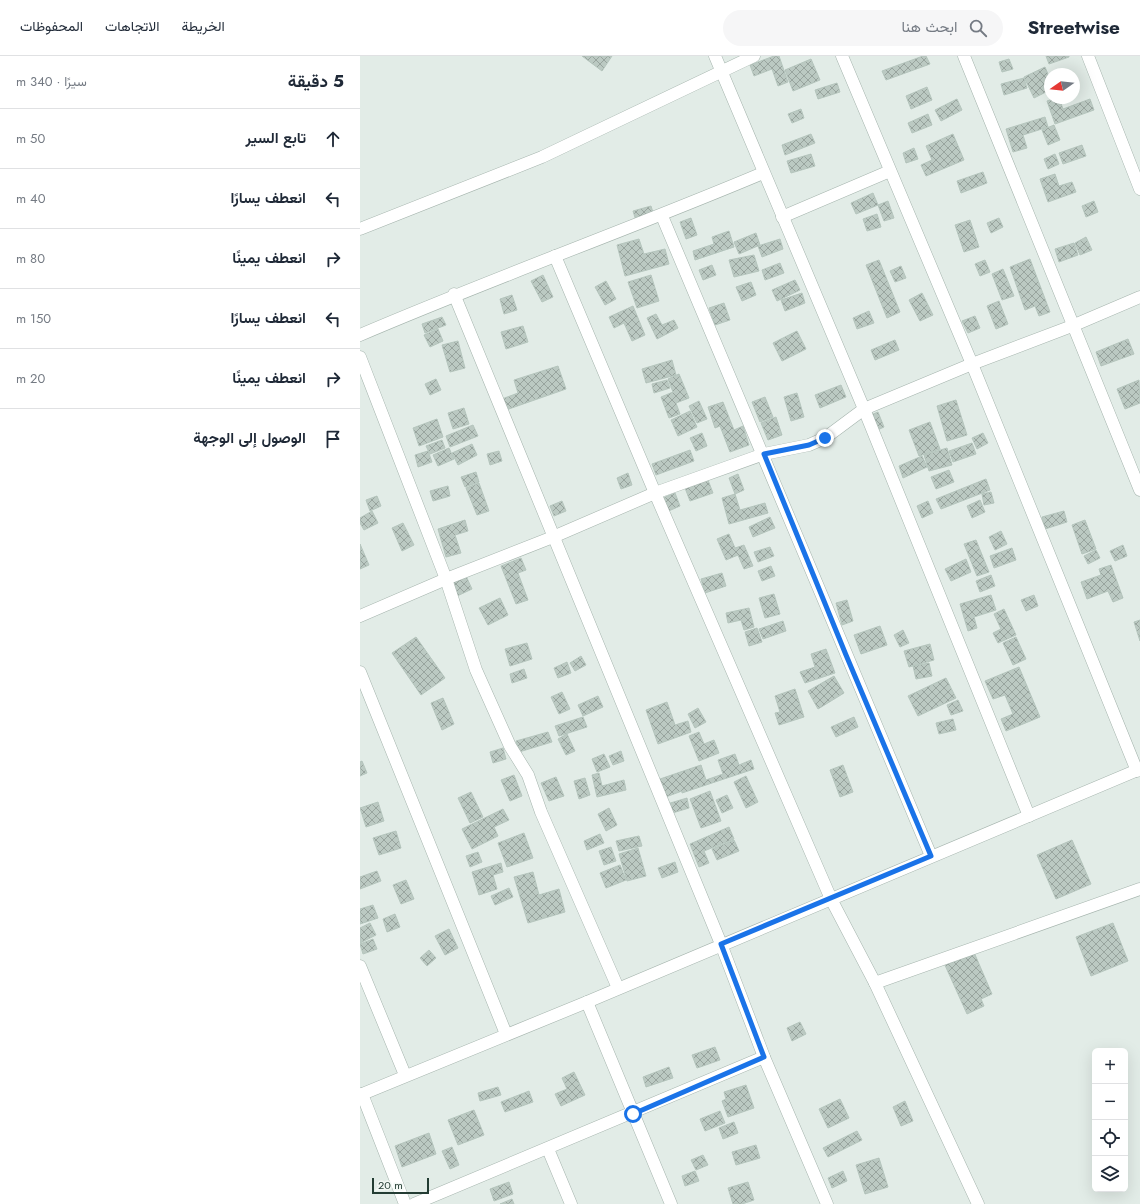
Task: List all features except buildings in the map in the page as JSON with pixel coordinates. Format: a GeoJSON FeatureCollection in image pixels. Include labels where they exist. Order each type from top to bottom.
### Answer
{"type":"FeatureCollection","features":[{"type":"Feature","properties":{"kind":"street"},"geometry":{"type":"LineString","coordinates":[[714,56],[864,410],[1029,816]]}},
{"type":"Feature","properties":{"kind":"street"},"geometry":{"type":"LineString","coordinates":[[360,228],[542,157],[754,56]]}},
{"type":"Feature","properties":{"kind":"street"},"geometry":{"type":"LineString","coordinates":[[406,1204],[361,1094],[587,1002],[721,944],[1139,770],[972,364],[842,56]]}},
{"type":"Feature","properties":{"kind":"street"},"geometry":{"type":"LineString","coordinates":[[964,56],[1072,326],[1140,490]]}},
{"type":"Feature","properties":{"kind":"street"},"geometry":{"type":"LineString","coordinates":[[1088,56],[1140,189]]}},
{"type":"Feature","properties":{"kind":"street"},"geometry":{"type":"LineString","coordinates":[[782,217],[890,171]]}},
{"type":"Feature","properties":{"kind":"street"},"geometry":{"type":"LineString","coordinates":[[360,335],[454,294],[662,216],[763,173]]}},
{"type":"Feature","properties":{"kind":"street"},"geometry":{"type":"LineString","coordinates":[[662,216],[764,454],[846,655],[931,856]]}},
{"type":"Feature","properties":{"kind":"street"},"geometry":{"type":"LineString","coordinates":[[554,256],[831,899],[874,983],[978,1204]]}},
{"type":"Feature","properties":{"kind":"street"},"geometry":{"type":"LineString","coordinates":[[454,294],[721,944],[764,1057],[827,1204]]}},
{"type":"Feature","properties":{"kind":"street"},"geometry":{"type":"LineString","coordinates":[[360,616],[446,579],[553,537],[655,493],[764,454],[809,445],[825,438],[864,410],[972,364],[1072,326],[1140,297]]}},
{"type":"Feature","properties":{"kind":"street"},"geometry":{"type":"LineString","coordinates":[[360,358],[446,579],[476,670],[510,746],[528,775],[541,812],[618,988]]}},
{"type":"Feature","properties":{"kind":"street"},"geometry":{"type":"LineString","coordinates":[[360,672],[506,1034]]}},
{"type":"Feature","properties":{"kind":"street"},"geometry":{"type":"LineString","coordinates":[[874,983],[1140,889]]}},
{"type":"Feature","properties":{"kind":"street"},"geometry":{"type":"LineString","coordinates":[[360,966],[405,1075]]}},
{"type":"Feature","properties":{"kind":"street"},"geometry":{"type":"LineString","coordinates":[[587,1002],[671,1204]]}},
{"type":"Feature","properties":{"kind":"street"},"geometry":{"type":"LineString","coordinates":[[414,1204],[633,1114],[764,1057]]}},
{"type":"Feature","properties":{"kind":"street"},"geometry":{"type":"LineString","coordinates":[[548,1149],[571,1204]]}},
{"type":"Feature","properties":{"kind":"route"},"geometry":{"type":"LineString","coordinates":[[633,1114],[764,1057],[721,944],[931,856],[846,655],[764,454],[809,445],[825,438]]}}]}
